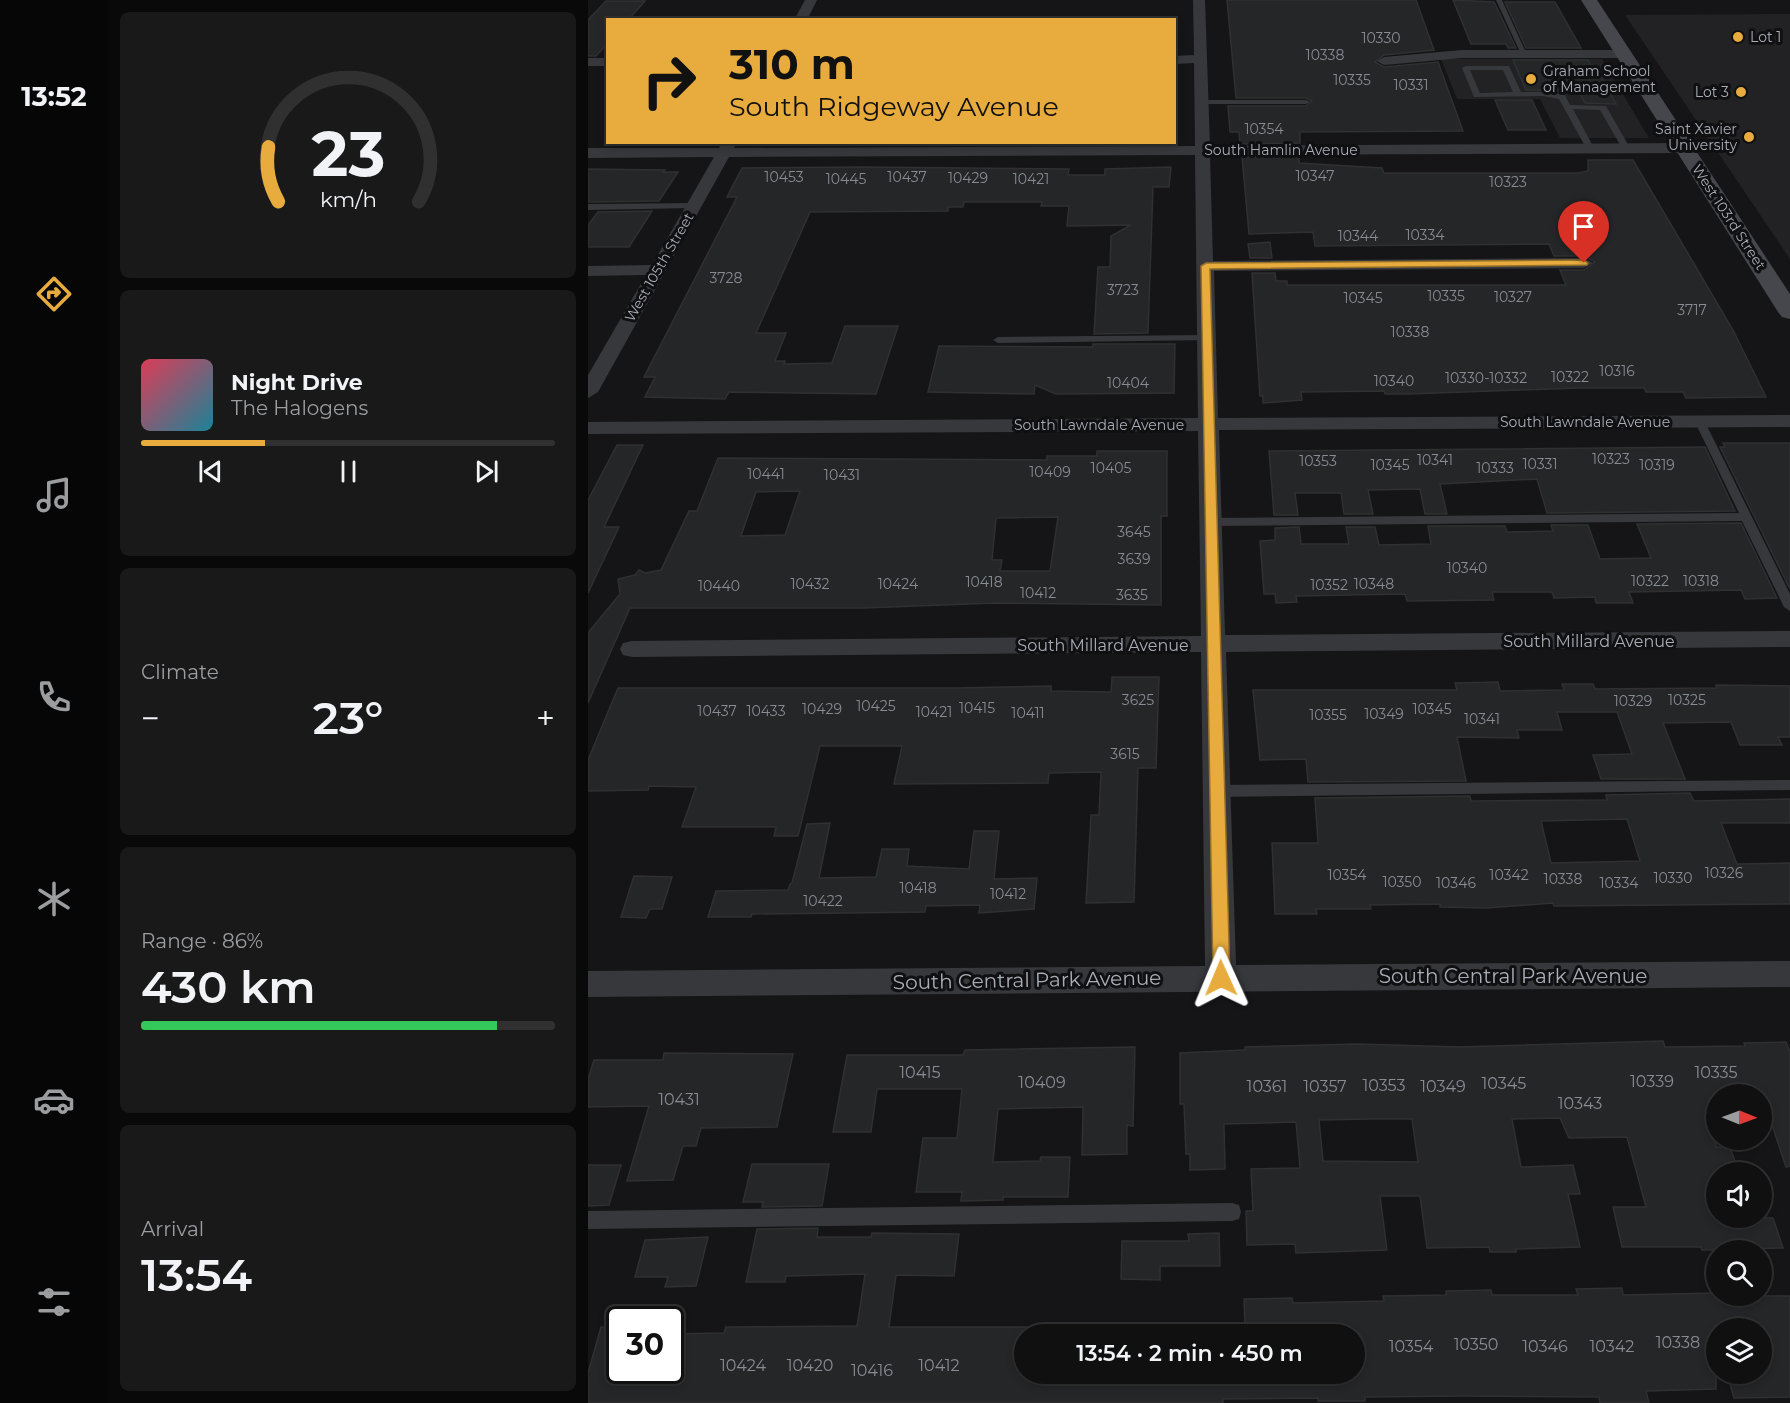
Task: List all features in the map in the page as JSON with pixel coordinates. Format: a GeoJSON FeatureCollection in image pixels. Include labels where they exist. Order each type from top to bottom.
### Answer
{"type":"FeatureCollection","features":[{"type":"Feature","properties":{"kind":"main road","name":"West 103rd Street"},"geometry":{"type":"LineString","coordinates":[[1589,0],[1790,312]]}},
{"type":"Feature","properties":{"kind":"street"},"geometry":{"type":"LineString","coordinates":[[801,18],[812,0]]}},
{"type":"Feature","properties":{"kind":"street"},"geometry":{"type":"LineString","coordinates":[[1199,0],[1221,978]]}},
{"type":"Feature","properties":{"kind":"street"},"geometry":{"type":"LineString","coordinates":[[1384,61],[1438,55],[1624,54]]}},
{"type":"Feature","properties":{"kind":"street"},"geometry":{"type":"LineString","coordinates":[[1176,60],[1201,59]]}},
{"type":"Feature","properties":{"kind":"street"},"geometry":{"type":"LineString","coordinates":[[588,63],[606,62]]}},
{"type":"Feature","properties":{"kind":"street","name":"South Hamlin Avenue"},"geometry":{"type":"LineString","coordinates":[[588,153],[728,147],[1203,150],[1685,148]]}},
{"type":"Feature","properties":{"kind":"street","name":"West 105th Street"},"geometry":{"type":"LineString","coordinates":[[588,392],[728,147]]}},
{"type":"Feature","properties":{"kind":"street"},"geometry":{"type":"LineString","coordinates":[[1206,266],[1584,263]]}},
{"type":"Feature","properties":{"kind":"street"},"geometry":{"type":"LineString","coordinates":[[588,271],[657,270]]}},
{"type":"Feature","properties":{"kind":"street","name":"South Lawndale Avenue"},"geometry":{"type":"LineString","coordinates":[[588,428],[1790,421]]}},
{"type":"Feature","properties":{"kind":"street","name":"South Millard Avenue"},"geometry":{"type":"LineString","coordinates":[[632,649],[1790,639]]}},
{"type":"Feature","properties":{"kind":"street","name":"South Central Park Avenue"},"geometry":{"type":"LineString","coordinates":[[588,984],[1790,974]]}},
{"type":"Feature","properties":{"kind":"lane"},"geometry":{"type":"LineString","coordinates":[[1499,0],[1525,54]]}},
{"type":"Feature","properties":{"kind":"lane"},"geometry":{"type":"LineString","coordinates":[[1518,94],[1506,68],[1466,68],[1477,95],[1518,94],[1562,97],[1590,148]]}},
{"type":"Feature","properties":{"kind":"lane"},"geometry":{"type":"LineString","coordinates":[[1202,102],[1306,102]]}},
{"type":"Feature","properties":{"kind":"lane"},"geometry":{"type":"LineString","coordinates":[[1568,107],[1603,108],[1626,148]]}},
{"type":"Feature","properties":{"kind":"lane"},"geometry":{"type":"LineString","coordinates":[[588,207],[694,206]]}},
{"type":"Feature","properties":{"kind":"lane"},"geometry":{"type":"LineString","coordinates":[[998,340],[1207,338]]}},
{"type":"Feature","properties":{"kind":"lane"},"geometry":{"type":"LineString","coordinates":[[1700,422],[1790,607]]}},
{"type":"Feature","properties":{"kind":"lane"},"geometry":{"type":"LineString","coordinates":[[1211,522],[1746,517]]}},
{"type":"Feature","properties":{"kind":"lane"},"geometry":{"type":"LineString","coordinates":[[1217,791],[1790,785]]}},
{"type":"Feature","properties":{"kind":"lane"},"geometry":{"type":"LineString","coordinates":[[588,1220],[1232,1212]]}},
{"type":"Feature","properties":{"kind":"shaded area","name":"Saint Xavier University"},"geometry":{"type":"Polygon","coordinates":[[[1790,14],[1790,259],[1625,15],[1790,14]]]}},
{"type":"Feature","properties":{"kind":"shaded area","name":"Graham School of Management"},"geometry":{"type":"Polygon","coordinates":[[[1441,59],[1602,59],[1649,138],[1560,138],[1540,99],[1457,99],[1441,59]]]}},
{"type":"Feature","properties":{"kind":"building"},"geometry":{"type":"Polygon","coordinates":[[[1227,0],[1416,0],[1434,50],[1384,55],[1375,62],[1384,67],[1438,62],[1463,131],[1300,132],[1300,143],[1240,144],[1239,132],[1230,132],[1228,106],[1306,106],[1312,101],[1306,98],[1236,98],[1227,0]]]}},
{"type":"Feature","properties":{"kind":"building"},"geometry":{"type":"Polygon","coordinates":[[[1453,0],[1494,2],[1516,48],[1508,48],[1506,44],[1471,44],[1453,0]]]}},
{"type":"Feature","properties":{"kind":"building"},"geometry":{"type":"Polygon","coordinates":[[[606,1],[645,1],[630,18],[606,18],[606,45],[596,56],[588,56],[588,20],[606,1]]]}},
{"type":"Feature","properties":{"kind":"building"},"geometry":{"type":"Polygon","coordinates":[[[1505,2],[1555,2],[1581,48],[1526,48],[1505,2]]]}},
{"type":"Feature","properties":{"kind":"building","name":"Graham School of Management"},"geometry":{"type":"Polygon","coordinates":[[[1513,60],[1588,60],[1593,70],[1599,73],[1616,104],[1585,103],[1578,90],[1526,90],[1513,60]]]}},
{"type":"Feature","properties":{"kind":"building"},"geometry":{"type":"Polygon","coordinates":[[[1495,100],[1532,100],[1546,130],[1508,130],[1495,100]]]}},
{"type":"Feature","properties":{"kind":"building"},"geometry":{"type":"Polygon","coordinates":[[[1242,157],[1299,157],[1299,163],[1382,168],[1384,173],[1578,173],[1588,171],[1588,160],[1633,160],[1733,330],[1766,397],[1686,398],[1683,392],[1646,392],[1644,388],[1578,388],[1409,394],[1385,394],[1384,391],[1301,392],[1302,400],[1263,403],[1263,396],[1260,396],[1252,273],[1275,273],[1276,281],[1287,281],[1287,285],[1566,285],[1560,270],[1584,270],[1595,262],[1584,256],[1554,256],[1549,244],[1315,246],[1313,232],[1249,234],[1242,157]]]}},
{"type":"Feature","properties":{"kind":"building"},"geometry":{"type":"Polygon","coordinates":[[[1171,167],[1169,187],[1153,187],[1148,333],[1094,334],[1098,267],[1110,267],[1111,236],[1131,225],[1067,226],[1069,206],[1041,206],[1042,202],[964,202],[963,207],[948,207],[948,211],[810,212],[756,333],[786,333],[775,361],[785,361],[784,364],[832,363],[845,326],[898,326],[876,394],[729,392],[725,399],[645,397],[655,377],[644,377],[737,197],[727,197],[742,168],[1069,169],[1068,175],[1105,175],[1105,169],[1171,167]]]}},
{"type":"Feature","properties":{"kind":"building"},"geometry":{"type":"Polygon","coordinates":[[[588,169],[678,172],[659,201],[588,202],[588,169]]]}},
{"type":"Feature","properties":{"kind":"building"},"geometry":{"type":"Polygon","coordinates":[[[652,211],[629,247],[588,247],[588,225],[598,212],[652,211]]]}},
{"type":"Feature","properties":{"kind":"building"},"geometry":{"type":"Polygon","coordinates":[[[1270,242],[1272,258],[1250,258],[1248,244],[1270,242]]]}},
{"type":"Feature","properties":{"kind":"building"},"geometry":{"type":"Polygon","coordinates":[[[1093,344],[1175,344],[1174,393],[1056,394],[1035,385],[1034,394],[928,392],[939,346],[1093,347],[1093,344]]]}},
{"type":"Feature","properties":{"kind":"building"},"geometry":{"type":"Polygon","coordinates":[[[1723,443],[1790,443],[1790,589],[1720,447],[1725,447],[1723,443]]]}},
{"type":"Feature","properties":{"kind":"building"},"geometry":{"type":"Polygon","coordinates":[[[617,445],[643,445],[604,527],[619,527],[588,593],[588,500],[617,445]]]}},
{"type":"Feature","properties":{"kind":"building"},"geometry":{"type":"Polygon","coordinates":[[[1705,447],[1735,511],[1547,513],[1537,479],[1440,484],[1447,514],[1425,514],[1420,489],[1368,490],[1373,514],[1344,514],[1341,493],[1295,493],[1298,515],[1274,515],[1269,451],[1705,447]]]}},
{"type":"Feature","properties":{"kind":"building"},"geometry":{"type":"Polygon","coordinates":[[[1097,451],[1167,451],[1167,516],[1161,516],[1161,605],[996,603],[864,608],[630,608],[588,703],[588,633],[620,594],[618,579],[635,575],[639,570],[645,573],[661,570],[689,511],[697,511],[718,458],[1047,460],[1047,456],[1097,456],[1097,451]],[[800,491],[756,492],[741,536],[785,535],[800,491]],[[1058,517],[996,518],[992,560],[1002,560],[1000,571],[1050,571],[1058,517]]]}},
{"type":"Feature","properties":{"kind":"building"},"geometry":{"type":"Polygon","coordinates":[[[1741,523],[1777,598],[1745,599],[1741,590],[1629,592],[1633,603],[1596,603],[1595,597],[1554,598],[1552,592],[1492,592],[1494,600],[1407,601],[1405,594],[1296,596],[1297,602],[1276,603],[1275,594],[1264,594],[1260,541],[1275,540],[1275,528],[1299,527],[1301,544],[1349,544],[1346,527],[1375,527],[1379,545],[1431,544],[1428,526],[1505,526],[1507,532],[1553,531],[1551,525],[1588,525],[1600,559],[1651,558],[1637,524],[1741,523]]]}},
{"type":"Feature","properties":{"kind":"building"},"geometry":{"type":"Polygon","coordinates":[[[1112,677],[1159,677],[1156,768],[1138,768],[1134,902],[1086,903],[1091,815],[1099,815],[1101,772],[1049,773],[1048,783],[894,784],[902,746],[820,746],[798,836],[774,836],[776,827],[682,827],[696,787],[649,786],[648,790],[588,791],[588,760],[618,688],[1051,686],[1051,691],[1111,692],[1112,677]]]}},
{"type":"Feature","properties":{"kind":"building"},"geometry":{"type":"Polygon","coordinates":[[[1498,682],[1500,691],[1564,690],[1562,684],[1593,684],[1595,689],[1717,688],[1716,685],[1790,686],[1790,737],[1778,737],[1782,745],[1740,745],[1731,722],[1663,723],[1685,779],[1601,779],[1593,755],[1632,754],[1617,712],[1557,712],[1562,730],[1517,730],[1519,738],[1457,737],[1466,781],[1308,782],[1306,759],[1260,760],[1253,690],[1457,690],[1455,683],[1498,682]]]}},
{"type":"Feature","properties":{"kind":"building"},"geometry":{"type":"Polygon","coordinates":[[[1690,793],[1694,801],[1790,799],[1790,823],[1721,823],[1737,864],[1790,863],[1790,904],[1554,906],[1553,903],[1487,908],[1440,907],[1440,904],[1370,905],[1371,909],[1316,909],[1317,914],[1275,914],[1272,843],[1318,843],[1315,798],[1470,796],[1471,801],[1607,800],[1606,795],[1690,793]],[[1627,819],[1541,821],[1551,863],[1640,861],[1627,819]]]}},
{"type":"Feature","properties":{"kind":"building"},"geometry":{"type":"Polygon","coordinates":[[[830,823],[819,878],[876,877],[882,849],[909,849],[907,866],[969,869],[974,831],[999,831],[994,879],[1037,878],[1034,909],[979,913],[980,905],[926,906],[925,912],[752,914],[751,917],[708,917],[716,891],[788,890],[792,883],[807,824],[830,823]]]}},
{"type":"Feature","properties":{"kind":"building"},"geometry":{"type":"Polygon","coordinates":[[[634,876],[672,877],[662,909],[650,909],[646,918],[621,917],[634,876]]]}},
{"type":"Feature","properties":{"kind":"building"},"geometry":{"type":"Polygon","coordinates":[[[1663,1041],[1665,1047],[1745,1046],[1744,1043],[1786,1042],[1790,1052],[1790,1166],[1786,1167],[1772,1125],[1772,1084],[1706,1084],[1706,1150],[1731,1150],[1735,1162],[1706,1162],[1706,1228],[1772,1228],[1773,1218],[1783,1248],[1772,1248],[1772,1240],[1706,1240],[1706,1250],[1702,1250],[1701,1247],[1622,1247],[1613,1207],[1646,1207],[1627,1137],[1569,1138],[1560,1118],[1512,1119],[1521,1167],[1573,1165],[1580,1194],[1568,1194],[1580,1247],[1516,1249],[1516,1252],[1490,1252],[1489,1247],[1427,1248],[1420,1196],[1380,1196],[1387,1250],[1296,1253],[1295,1244],[1247,1245],[1246,1211],[1253,1211],[1251,1169],[1300,1168],[1296,1122],[1224,1124],[1225,1169],[1190,1170],[1190,1154],[1186,1154],[1184,1104],[1180,1104],[1180,1053],[1245,1050],[1245,1047],[1358,1044],[1459,1047],[1663,1041]],[[1412,1119],[1319,1120],[1323,1161],[1418,1162],[1412,1119]]]}},
{"type":"Feature","properties":{"kind":"building"},"geometry":{"type":"Polygon","coordinates":[[[1135,1047],[1133,1126],[1127,1125],[1127,1154],[1082,1155],[1083,1107],[998,1109],[993,1162],[1040,1161],[1041,1157],[1070,1157],[1068,1197],[1003,1197],[1003,1200],[961,1201],[962,1192],[916,1192],[923,1138],[957,1138],[962,1089],[877,1089],[871,1132],[833,1132],[847,1055],[963,1055],[965,1050],[1135,1047]]]}},
{"type":"Feature","properties":{"kind":"building"},"geometry":{"type":"Polygon","coordinates":[[[664,1053],[793,1054],[777,1127],[701,1128],[696,1146],[683,1146],[673,1180],[627,1181],[649,1106],[588,1107],[588,1079],[594,1060],[663,1060],[664,1053]]]}},
{"type":"Feature","properties":{"kind":"building"},"geometry":{"type":"Polygon","coordinates":[[[752,1164],[829,1164],[822,1206],[762,1207],[763,1202],[743,1202],[752,1164]]]}},
{"type":"Feature","properties":{"kind":"building"},"geometry":{"type":"Polygon","coordinates":[[[588,1165],[621,1165],[609,1205],[588,1206],[588,1165]]]}},
{"type":"Feature","properties":{"kind":"building"},"geometry":{"type":"Polygon","coordinates":[[[818,1228],[817,1237],[871,1237],[872,1233],[959,1234],[954,1276],[896,1275],[889,1327],[1014,1327],[1014,1384],[1365,1384],[1365,1324],[1245,1324],[1244,1299],[1292,1298],[1293,1303],[1384,1301],[1383,1296],[1446,1295],[1446,1291],[1491,1290],[1492,1295],[1578,1295],[1576,1289],[1622,1288],[1623,1295],[1706,1293],[1706,1306],[1772,1306],[1772,1296],[1790,1296],[1790,1397],[1734,1398],[1730,1384],[1772,1384],[1772,1318],[1706,1318],[1706,1384],[1716,1384],[1716,1389],[1646,1391],[1649,1403],[1600,1403],[1599,1397],[1461,1396],[1365,1397],[1365,1401],[1318,1401],[1318,1398],[1223,1399],[1223,1403],[588,1403],[588,1373],[601,1327],[606,1327],[606,1384],[684,1384],[684,1334],[724,1333],[726,1327],[857,1326],[865,1274],[786,1276],[785,1282],[746,1282],[757,1229],[818,1228]]]}},
{"type":"Feature","properties":{"kind":"building"},"geometry":{"type":"Polygon","coordinates":[[[1219,1233],[1220,1266],[1160,1266],[1160,1280],[1121,1279],[1122,1241],[1189,1241],[1188,1234],[1219,1233]]]}},
{"type":"Feature","properties":{"kind":"building"},"geometry":{"type":"Polygon","coordinates":[[[708,1237],[696,1286],[665,1287],[668,1277],[635,1277],[645,1240],[708,1237]]]}},
{"type":"Feature","properties":{"kind":"place","name":"Lot 1"},"geometry":{"type":"Point","coordinates":[1738,37]}},
{"type":"Feature","properties":{"kind":"place","name":"Graham School of Management"},"geometry":{"type":"Point","coordinates":[1531,79]}},
{"type":"Feature","properties":{"kind":"place","name":"Lot 3"},"geometry":{"type":"Point","coordinates":[1741,92]}},
{"type":"Feature","properties":{"kind":"place","name":"Saint Xavier University"},"geometry":{"type":"Point","coordinates":[1749,137]}},
{"type":"Feature","properties":{"kind":"route"},"geometry":{"type":"LineString","coordinates":[[1221,978],[1206,266],[1584,263]]}}]}
